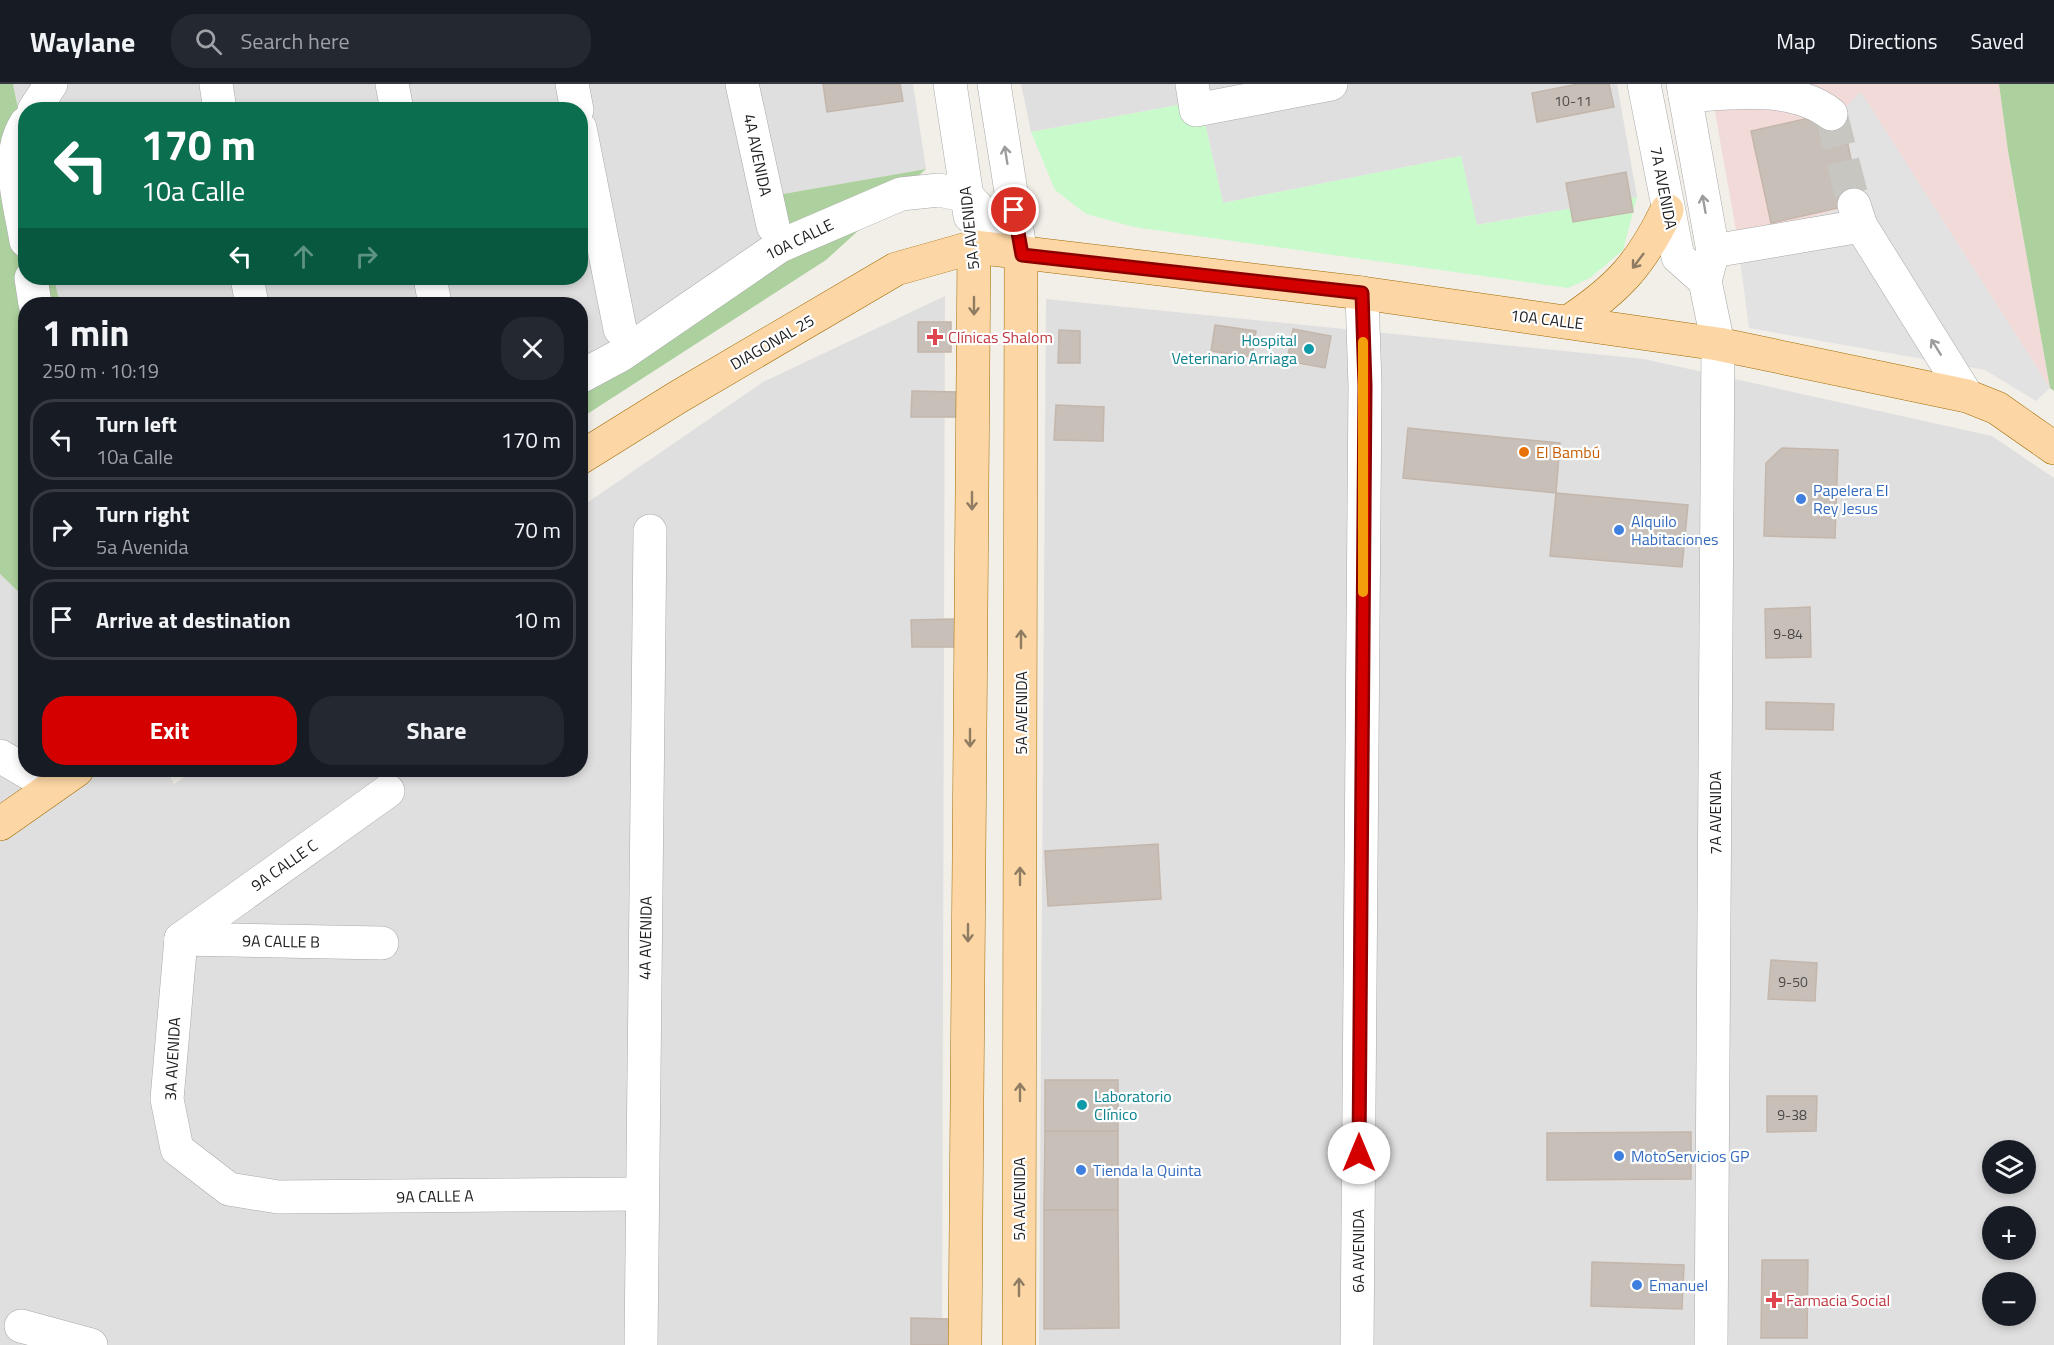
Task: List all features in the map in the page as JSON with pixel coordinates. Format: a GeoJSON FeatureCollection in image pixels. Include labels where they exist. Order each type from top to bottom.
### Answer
{"type":"FeatureCollection","features":[{"type":"Feature","properties":{"kind":"main road"},"geometry":{"type":"LineString","coordinates":[[1568,322],[1600,301],[1628,275],[1651,244],[1667,210]]}},
{"type":"Feature","properties":{"kind":"main road","name":"10A CALLE"},"geometry":{"type":"LineString","coordinates":[[974,247],[1022,255],[1362,293],[1718,344],[1967,396],[1997,408],[2054,448]]}},
{"type":"Feature","properties":{"kind":"main road","name":"5A AVENIDA"},"geometry":{"type":"LineString","coordinates":[[965,1345],[974,247]]}},
{"type":"Feature","properties":{"kind":"main road","name":"DIAGONAL 25"},"geometry":{"type":"LineString","coordinates":[[588,453],[678,397],[896,269],[974,247]]}},
{"type":"Feature","properties":{"kind":"main road","name":"5A AVENIDA"},"geometry":{"type":"LineString","coordinates":[[1019,1345],[1022,255]]}},
{"type":"Feature","properties":{"kind":"main road"},"geometry":{"type":"LineString","coordinates":[[970,689],[1021,689]]}},
{"type":"Feature","properties":{"kind":"main road"},"geometry":{"type":"LineString","coordinates":[[0,824],[64,778]]}},
{"type":"Feature","properties":{"kind":"street"},"geometry":{"type":"LineString","coordinates":[[39,102],[51,84]]}},
{"type":"Feature","properties":{"kind":"street"},"geometry":{"type":"LineString","coordinates":[[216,84],[219,102]]}},
{"type":"Feature","properties":{"kind":"street"},"geometry":{"type":"LineString","coordinates":[[392,84],[395,102]]}},
{"type":"Feature","properties":{"kind":"street"},"geometry":{"type":"LineString","coordinates":[[572,84],[575,102]]}},
{"type":"Feature","properties":{"kind":"street","name":"4A AVENIDA"},"geometry":{"type":"LineString","coordinates":[[742,84],[773,226]]}},
{"type":"Feature","properties":{"kind":"street","name":"5A AVENIDA"},"geometry":{"type":"LineString","coordinates":[[950,84],[974,247]]}},
{"type":"Feature","properties":{"kind":"street","name":"5A AVENIDA"},"geometry":{"type":"LineString","coordinates":[[994,84],[1022,255]]}},
{"type":"Feature","properties":{"kind":"street"},"geometry":{"type":"LineString","coordinates":[[1194,97],[1331,84]]}},
{"type":"Feature","properties":{"kind":"street","name":"7A AVENIDA"},"geometry":{"type":"LineString","coordinates":[[1644,84],[1678,257],[1709,266]]}},
{"type":"Feature","properties":{"kind":"street"},"geometry":{"type":"LineString","coordinates":[[1684,90],[1765,87],[1796,94],[1820,103],[1831,114]]}},
{"type":"Feature","properties":{"kind":"street","name":"7A AVENIDA"},"geometry":{"type":"LineString","coordinates":[[1684,90],[1718,344],[1711,1345]]}},
{"type":"Feature","properties":{"kind":"street"},"geometry":{"type":"LineString","coordinates":[[18,134],[14,164],[18,190]]}},
{"type":"Feature","properties":{"kind":"street"},"geometry":{"type":"LineString","coordinates":[[588,168],[620,329]]}},
{"type":"Feature","properties":{"kind":"street","name":"10A CALLE"},"geometry":{"type":"LineString","coordinates":[[588,373],[621,355],[761,257],[809,232],[901,194],[939,190],[967,196]]}},
{"type":"Feature","properties":{"kind":"street"},"geometry":{"type":"LineString","coordinates":[[967,196],[1022,255]]}},
{"type":"Feature","properties":{"kind":"street"},"geometry":{"type":"LineString","coordinates":[[1709,266],[1857,216],[1967,396]]}},
{"type":"Feature","properties":{"kind":"street","name":"6A AVENIDA"},"geometry":{"type":"LineString","coordinates":[[1357,1345],[1365,386],[1362,293]]}},
{"type":"Feature","properties":{"kind":"street","name":"4A AVENIDA"},"geometry":{"type":"LineString","coordinates":[[641,1345],[650,531]]}},
{"type":"Feature","properties":{"kind":"street"},"geometry":{"type":"LineString","coordinates":[[0,756],[18,762]]}},
{"type":"Feature","properties":{"kind":"street","name":"9A CALLE C"},"geometry":{"type":"LineString","coordinates":[[181,939],[388,791]]}},
{"type":"Feature","properties":{"kind":"street","name":"9A CALLE B"},"geometry":{"type":"LineString","coordinates":[[181,939],[382,943]]}},
{"type":"Feature","properties":{"kind":"street","name":"3A AVENIDA"},"geometry":{"type":"LineString","coordinates":[[181,939],[167,1099],[177,1149],[229,1189]]}},
{"type":"Feature","properties":{"kind":"street","name":"9A CALLE A"},"geometry":{"type":"LineString","coordinates":[[229,1189],[278,1197],[642,1194]]}},
{"type":"Feature","properties":{"kind":"street"},"geometry":{"type":"LineString","coordinates":[[21,1326],[91,1345]]}},
{"type":"Feature","properties":{"kind":"shaded area"},"geometry":{"type":"Polygon","coordinates":[[[13,84],[913,84],[926,169],[783,194],[759,268],[588,356],[588,297],[58,297],[56,285],[588,285],[588,102],[18,102],[18,108],[13,84]]]}},
{"type":"Feature","properties":{"kind":"shaded area"},"geometry":{"type":"Polygon","coordinates":[[[1021,84],[1617,84],[1637,197],[1476,225],[1461,156],[1223,203],[1200,101],[1031,132],[1021,84]]]}},
{"type":"Feature","properties":{"kind":"shaded area"},"geometry":{"type":"Polygon","coordinates":[[[1710,84],[1999,84],[2008,151],[2050,388],[1861,93],[1854,206],[1737,236],[1710,84]]]}},
{"type":"Feature","properties":{"kind":"shaded area"},"geometry":{"type":"Polygon","coordinates":[[[1861,92],[2050,388],[2036,401],[1985,370],[1749,328],[1737,236],[1854,206],[1841,111],[1861,92]]]}},
{"type":"Feature","properties":{"kind":"shaded area"},"geometry":{"type":"Polygon","coordinates":[[[945,296],[942,1345],[0,1345],[0,574],[18,591],[18,777],[170,777],[174,784],[185,777],[588,777],[588,502],[763,382],[945,296]]]}},
{"type":"Feature","properties":{"kind":"shaded area"},"geometry":{"type":"Polygon","coordinates":[[[1046,299],[1644,359],[1992,436],[2054,478],[2054,1345],[1039,1345],[1046,299]]]}},
{"type":"Feature","properties":{"kind":"green space"},"geometry":{"type":"Polygon","coordinates":[[[0,84],[13,84],[18,108],[18,285],[56,285],[58,297],[18,297],[18,591],[0,574],[0,84]]]}},
{"type":"Feature","properties":{"kind":"green space"},"geometry":{"type":"Polygon","coordinates":[[[1999,84],[2054,84],[2054,391],[2050,388],[2008,151],[1999,84]]]}},
{"type":"Feature","properties":{"kind":"green space"},"geometry":{"type":"Polygon","coordinates":[[[1200,101],[1223,203],[1461,156],[1477,225],[1637,197],[1623,250],[1590,278],[1568,288],[1134,227],[1086,214],[1055,190],[1031,132],[1200,101]]]}},
{"type":"Feature","properties":{"kind":"green space"},"geometry":{"type":"Polygon","coordinates":[[[926,169],[826,260],[588,413],[588,356],[759,268],[783,194],[926,169]]]}},
{"type":"Feature","properties":{"kind":"building"},"geometry":{"type":"Polygon","coordinates":[[[823,84],[900,84],[903,101],[827,112],[823,84]]]}},
{"type":"Feature","properties":{"kind":"building"},"geometry":{"type":"Polygon","coordinates":[[[1578,84],[1609,84],[1614,107],[1537,122],[1532,93],[1578,84]]]}},
{"type":"Feature","properties":{"kind":"building"},"geometry":{"type":"Polygon","coordinates":[[[1841,111],[1860,203],[1771,223],[1751,131],[1841,111]]]}},
{"type":"Feature","properties":{"kind":"building"},"geometry":{"type":"Polygon","coordinates":[[[1626,172],[1633,212],[1573,222],[1566,183],[1626,172]]]}},
{"type":"Feature","properties":{"kind":"building","name":"Clínicas Shalom"},"geometry":{"type":"Polygon","coordinates":[[[918,322],[951,322],[951,352],[918,352],[918,322]]]}},
{"type":"Feature","properties":{"kind":"building"},"geometry":{"type":"Polygon","coordinates":[[[1215,325],[1256,331],[1252,357],[1211,351],[1215,325]]]}},
{"type":"Feature","properties":{"kind":"building","name":"Hospital Veterinario Arriaga"},"geometry":{"type":"Polygon","coordinates":[[[1293,329],[1331,336],[1325,368],[1287,361],[1293,329]]]}},
{"type":"Feature","properties":{"kind":"building"},"geometry":{"type":"Polygon","coordinates":[[[1059,330],[1080,331],[1080,363],[1058,363],[1059,330]]]}},
{"type":"Feature","properties":{"kind":"building"},"geometry":{"type":"Polygon","coordinates":[[[912,391],[958,392],[958,417],[911,417],[912,391]]]}},
{"type":"Feature","properties":{"kind":"building"},"geometry":{"type":"Polygon","coordinates":[[[1056,405],[1104,407],[1103,441],[1054,440],[1056,405]]]}},
{"type":"Feature","properties":{"kind":"building"},"geometry":{"type":"Polygon","coordinates":[[[1408,428],[1560,443],[1556,493],[1403,478],[1408,428]]]}},
{"type":"Feature","properties":{"kind":"building","name":"Papelera El Rey Jesus"},"geometry":{"type":"Polygon","coordinates":[[[1782,448],[1838,450],[1835,538],[1764,536],[1766,463],[1782,448]]]}},
{"type":"Feature","properties":{"kind":"building","name":"Alquilo Habitaciones"},"geometry":{"type":"Polygon","coordinates":[[[1556,493],[1688,505],[1682,567],[1550,556],[1556,493]]]}},
{"type":"Feature","properties":{"kind":"building"},"geometry":{"type":"Polygon","coordinates":[[[1810,607],[1811,657],[1766,658],[1765,609],[1810,607]]]}},
{"type":"Feature","properties":{"kind":"building"},"geometry":{"type":"Polygon","coordinates":[[[955,619],[955,647],[912,647],[911,620],[955,619]]]}},
{"type":"Feature","properties":{"kind":"building"},"geometry":{"type":"Polygon","coordinates":[[[1766,702],[1834,704],[1833,730],[1766,729],[1766,702]]]}},
{"type":"Feature","properties":{"kind":"building"},"geometry":{"type":"Polygon","coordinates":[[[1158,844],[1161,899],[1048,906],[1045,851],[1158,844]]]}},
{"type":"Feature","properties":{"kind":"building"},"geometry":{"type":"Polygon","coordinates":[[[1771,960],[1817,963],[1815,1001],[1768,999],[1771,960]]]}},
{"type":"Feature","properties":{"kind":"building","name":"Laboratorio Clínico"},"geometry":{"type":"Polygon","coordinates":[[[1045,1080],[1118,1080],[1118,1131],[1045,1131],[1045,1080]]]}},
{"type":"Feature","properties":{"kind":"building"},"geometry":{"type":"Polygon","coordinates":[[[1767,1096],[1817,1096],[1816,1131],[1767,1132],[1767,1096]]]}},
{"type":"Feature","properties":{"kind":"building","name":"Tienda la Quinta"},"geometry":{"type":"Polygon","coordinates":[[[1045,1131],[1118,1131],[1118,1210],[1044,1210],[1045,1131]]]}},
{"type":"Feature","properties":{"kind":"building","name":"MotoServicios GP"},"geometry":{"type":"Polygon","coordinates":[[[1691,1132],[1691,1179],[1547,1180],[1547,1133],[1691,1132]]]}},
{"type":"Feature","properties":{"kind":"building"},"geometry":{"type":"Polygon","coordinates":[[[1044,1210],[1118,1210],[1119,1328],[1044,1329],[1044,1210]]]}},
{"type":"Feature","properties":{"kind":"building"},"geometry":{"type":"Polygon","coordinates":[[[1762,1260],[1808,1260],[1807,1338],[1761,1338],[1762,1260]]]}},
{"type":"Feature","properties":{"kind":"building","name":"Emanuel"},"geometry":{"type":"Polygon","coordinates":[[[1592,1262],[1684,1265],[1682,1309],[1591,1306],[1592,1262]]]}},
{"type":"Feature","properties":{"kind":"building"},"geometry":{"type":"Polygon","coordinates":[[[911,1318],[949,1319],[949,1345],[911,1345],[911,1318]]]}},
{"type":"Feature","properties":{"kind":"tunnel"},"geometry":{"type":"LineString","coordinates":[[1831,114],[1854,205]]}},
{"type":"Feature","properties":{"kind":"slow traffic"},"geometry":{"type":"LineString","coordinates":[[1363,342],[1365,386],[1363,592]]}},
{"type":"Feature","properties":{"kind":"place","name":"Clínicas Shalom"},"geometry":{"type":"Point","coordinates":[935,337]}},
{"type":"Feature","properties":{"kind":"place","name":"Hospital Veterinario Arriaga"},"geometry":{"type":"Point","coordinates":[1309,349]}},
{"type":"Feature","properties":{"kind":"place","name":"El Bambú"},"geometry":{"type":"Point","coordinates":[1524,452]}},
{"type":"Feature","properties":{"kind":"place","name":"Papelera El Rey Jesus"},"geometry":{"type":"Point","coordinates":[1801,499]}},
{"type":"Feature","properties":{"kind":"place","name":"Alquilo Habitaciones"},"geometry":{"type":"Point","coordinates":[1619,530]}},
{"type":"Feature","properties":{"kind":"place","name":"Laboratorio Clínico"},"geometry":{"type":"Point","coordinates":[1082,1105]}},
{"type":"Feature","properties":{"kind":"place","name":"MotoServicios GP"},"geometry":{"type":"Point","coordinates":[1619,1156]}},
{"type":"Feature","properties":{"kind":"place","name":"Tienda la Quinta"},"geometry":{"type":"Point","coordinates":[1081,1170]}},
{"type":"Feature","properties":{"kind":"place","name":"Emanuel"},"geometry":{"type":"Point","coordinates":[1637,1285]}},
{"type":"Feature","properties":{"kind":"place","name":"Farmacia Social"},"geometry":{"type":"Point","coordinates":[1774,1300]}},
{"type":"Feature","properties":{"kind":"route"},"geometry":{"type":"LineString","coordinates":[[1014,210],[1022,255],[1362,293],[1365,386],[1359,1153]]}}]}
